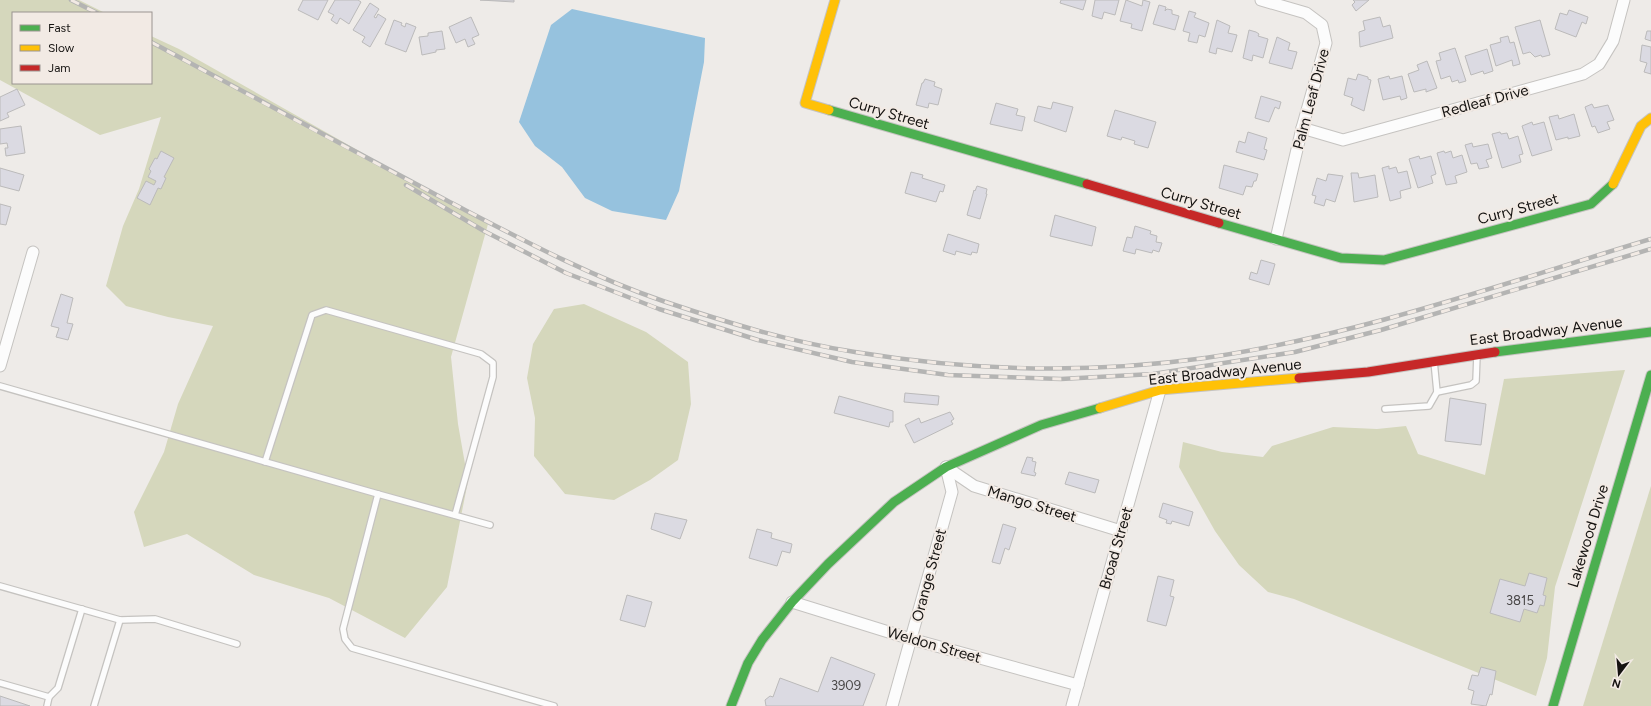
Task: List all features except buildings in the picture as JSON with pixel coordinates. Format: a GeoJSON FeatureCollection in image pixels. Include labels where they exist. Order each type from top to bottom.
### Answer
{"type":"FeatureCollection","features":[{"type":"Feature","properties":{"kind":"street","name":"Curry Street"},"geometry":{"type":"LineString","coordinates":[[835,0],[805,103],[1341,258],[1384,260],[1591,204],[1613,184],[1640,126],[1651,118]]}},
{"type":"Feature","properties":{"kind":"street","name":"Palm Leaf Drive"},"geometry":{"type":"LineString","coordinates":[[1261,0],[1306,13],[1322,25],[1326,43],[1302,128],[1276,239]]}},
{"type":"Feature","properties":{"kind":"street","name":"Redleaf Drive"},"geometry":{"type":"LineString","coordinates":[[1302,128],[1343,140],[1583,74],[1599,64],[1613,41],[1624,0]]}},
{"type":"Feature","properties":{"kind":"street"},"geometry":{"type":"LineString","coordinates":[[0,366],[33,252]]}},
{"type":"Feature","properties":{"kind":"street","name":"East Broadway Avenue"},"geometry":{"type":"LineString","coordinates":[[731,706],[748,663],[762,640],[792,602],[828,564],[894,502],[946,467],[1041,425],[1160,390],[1368,372],[1477,354],[1651,332]]}},
{"type":"Feature","properties":{"kind":"street","name":"Lakewood Drive"},"geometry":{"type":"LineString","coordinates":[[1553,706],[1651,375]]}},
{"type":"Feature","properties":{"kind":"street","name":"Broad Street"},"geometry":{"type":"LineString","coordinates":[[1072,706],[1160,390]]}},
{"type":"Feature","properties":{"kind":"street","name":"Mango Street"},"geometry":{"type":"LineString","coordinates":[[946,467],[974,486],[1121,531]]}},
{"type":"Feature","properties":{"kind":"street","name":"Orange Street"},"geometry":{"type":"LineString","coordinates":[[892,706],[952,492],[946,467]]}},
{"type":"Feature","properties":{"kind":"street","name":"Weldon Street"},"geometry":{"type":"LineString","coordinates":[[792,602],[911,639],[1078,685]]}},
{"type":"Feature","properties":{"kind":"lane"},"geometry":{"type":"LineString","coordinates":[[266,462],[312,315],[326,310],[482,354],[493,363],[493,377],[455,515]]}},
{"type":"Feature","properties":{"kind":"lane"},"geometry":{"type":"LineString","coordinates":[[1437,392],[1471,385],[1476,381],[1477,354]]}},
{"type":"Feature","properties":{"kind":"lane"},"geometry":{"type":"LineString","coordinates":[[1385,409],[1429,406],[1437,392],[1434,361]]}},
{"type":"Feature","properties":{"kind":"lane"},"geometry":{"type":"LineString","coordinates":[[0,386],[490,525]]}},
{"type":"Feature","properties":{"kind":"lane"},"geometry":{"type":"LineString","coordinates":[[378,494],[343,629],[345,639],[352,648],[554,706]]}},
{"type":"Feature","properties":{"kind":"lane"},"geometry":{"type":"LineString","coordinates":[[0,586],[120,620],[155,619],[237,644]]}},
{"type":"Feature","properties":{"kind":"lane"},"geometry":{"type":"LineString","coordinates":[[47,706],[49,697],[58,688],[82,609]]}},
{"type":"Feature","properties":{"kind":"lane"},"geometry":{"type":"LineString","coordinates":[[94,706],[120,620]]}},
{"type":"Feature","properties":{"kind":"lane"},"geometry":{"type":"LineString","coordinates":[[0,683],[49,697]]}},
{"type":"Feature","properties":{"kind":"green space"},"geometry":{"type":"Polygon","coordinates":[[[0,0],[79,0],[103,12],[12,12],[12,84],[152,84],[152,36],[179,49],[488,224],[451,357],[458,424],[468,481],[447,587],[405,638],[329,598],[254,575],[187,534],[144,547],[134,512],[164,452],[178,404],[213,326],[168,317],[126,306],[106,286],[123,226],[139,189],[161,117],[100,135],[0,80],[0,0]]]}},
{"type":"Feature","properties":{"kind":"green space"},"geometry":{"type":"Polygon","coordinates":[[[584,304],[646,332],[688,362],[691,404],[678,460],[650,480],[614,500],[565,494],[534,456],[535,418],[527,378],[533,344],[554,309],[584,304]]]}},
{"type":"Feature","properties":{"kind":"green space"},"geometry":{"type":"Polygon","coordinates":[[[1625,370],[1555,587],[1547,658],[1536,696],[1294,599],[1268,592],[1239,565],[1215,531],[1179,467],[1183,442],[1222,452],[1263,457],[1272,446],[1333,427],[1377,429],[1406,426],[1418,454],[1485,475],[1504,379],[1625,370]]]}},
{"type":"Feature","properties":{"kind":"green space"},"geometry":{"type":"Polygon","coordinates":[[[1651,486],[1651,706],[1583,706],[1651,486]]]}},
{"type":"Feature","properties":{"kind":"water"},"geometry":{"type":"Polygon","coordinates":[[[572,9],[705,38],[704,62],[679,191],[666,220],[612,211],[585,198],[562,167],[535,146],[519,122],[551,25],[572,9]]]}},
{"type":"Feature","properties":{"kind":"railway"},"geometry":{"type":"LineString","coordinates":[[71,0],[95,12]]}},
{"type":"Feature","properties":{"kind":"railway"},"geometry":{"type":"LineString","coordinates":[[152,43],[473,214],[553,255],[635,291],[758,331],[831,348],[898,358],[942,363],[1030,368],[1118,366],[1205,358],[1262,348],[1374,322],[1430,307],[1651,239]]}},
{"type":"Feature","properties":{"kind":"railway"},"geometry":{"type":"LineString","coordinates":[[406,185],[484,231],[566,273],[659,309],[758,340],[852,362],[948,375],[1061,379],[1153,374],[1295,352],[1381,330],[1651,249]]}},
{"type":"Feature","properties":{"kind":"traffic: fast"},"geometry":{"type":"LineString","coordinates":[[829,110],[1087,184]]}},
{"type":"Feature","properties":{"kind":"traffic: fast"},"geometry":{"type":"LineString","coordinates":[[1219,223],[1341,258],[1384,260],[1591,204],[1613,184]]}},
{"type":"Feature","properties":{"kind":"traffic: fast"},"geometry":{"type":"LineString","coordinates":[[1495,352],[1651,332]]}},
{"type":"Feature","properties":{"kind":"traffic: fast"},"geometry":{"type":"LineString","coordinates":[[1553,706],[1651,375]]}},
{"type":"Feature","properties":{"kind":"traffic: fast"},"geometry":{"type":"LineString","coordinates":[[731,706],[748,663],[762,640],[792,602],[828,564],[894,502],[946,467],[1041,425],[1100,408]]}},
{"type":"Feature","properties":{"kind":"traffic: slow"},"geometry":{"type":"LineString","coordinates":[[829,110],[805,103],[835,0]]}},
{"type":"Feature","properties":{"kind":"traffic: slow"},"geometry":{"type":"LineString","coordinates":[[1613,184],[1641,126],[1651,118]]}},
{"type":"Feature","properties":{"kind":"traffic: slow"},"geometry":{"type":"LineString","coordinates":[[1100,408],[1160,390],[1299,378]]}},
{"type":"Feature","properties":{"kind":"traffic: jam"},"geometry":{"type":"LineString","coordinates":[[1087,184],[1219,223]]}},
{"type":"Feature","properties":{"kind":"traffic: jam"},"geometry":{"type":"LineString","coordinates":[[1299,378],[1368,372],[1495,352]]}}]}
